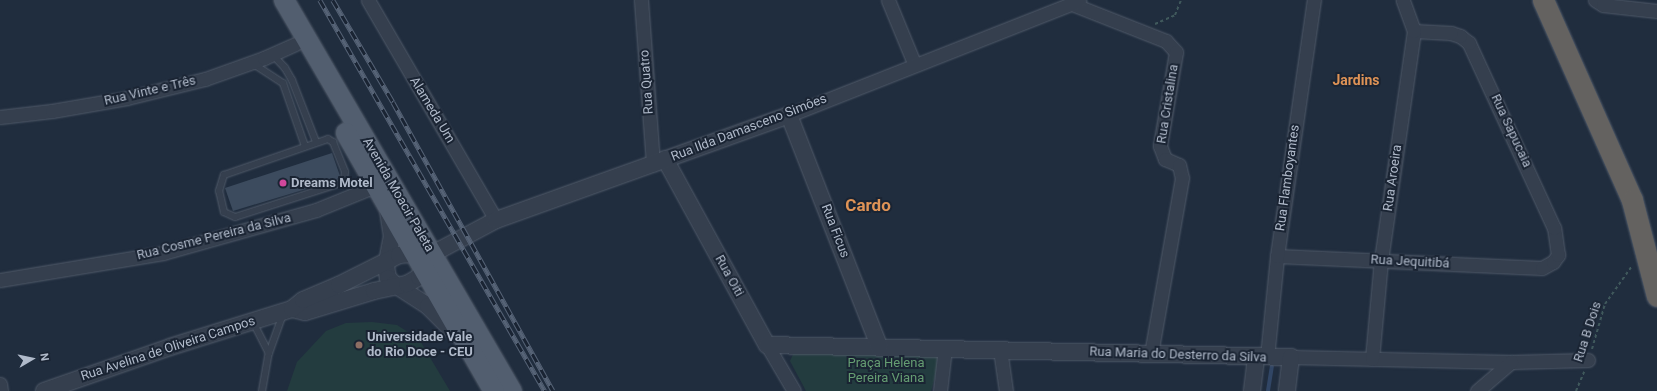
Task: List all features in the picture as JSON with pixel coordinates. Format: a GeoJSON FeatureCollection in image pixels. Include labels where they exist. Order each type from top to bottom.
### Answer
{"type":"FeatureCollection","features":[{"type":"Feature","properties":{"kind":"highway"},"geometry":{"type":"LineString","coordinates":[[1543,0],[1632,200],[1657,296]]}},
{"type":"Feature","properties":{"kind":"main road","name":"Avenida Moacir Paleta"},"geometry":{"type":"LineString","coordinates":[[269,0],[388,209],[426,257],[512,391]]}},
{"type":"Feature","properties":{"kind":"main road","name":"Avenida Moacir Paleta"},"geometry":{"type":"LineString","coordinates":[[284,0],[426,257],[470,350],[494,391]]}},
{"type":"Feature","properties":{"kind":"street","name":"Alameda Um"},"geometry":{"type":"LineString","coordinates":[[368,0],[496,220]]}},
{"type":"Feature","properties":{"kind":"street","name":"Rua Quatro"},"geometry":{"type":"LineString","coordinates":[[641,0],[659,162]]}},
{"type":"Feature","properties":{"kind":"street"},"geometry":{"type":"LineString","coordinates":[[888,0],[914,63]]}},
{"type":"Feature","properties":{"kind":"street","name":"Rua Flamboyantes"},"geometry":{"type":"LineString","coordinates":[[1261,357],[1314,0]]}},
{"type":"Feature","properties":{"kind":"street","name":"Rua Aroeira"},"geometry":{"type":"LineString","coordinates":[[1372,359],[1381,260],[1414,31],[1402,0]]}},
{"type":"Feature","properties":{"kind":"street"},"geometry":{"type":"LineString","coordinates":[[1595,0],[1610,6],[1657,11]]}},
{"type":"Feature","properties":{"kind":"street","name":"Rua Ilda Damasceno Simôes"},"geometry":{"type":"LineString","coordinates":[[426,257],[496,220],[789,114],[914,63],[1076,2]]}},
{"type":"Feature","properties":{"kind":"street","name":"Rua Cristalina"},"geometry":{"type":"LineString","coordinates":[[1076,2],[1166,41],[1176,52],[1160,146],[1165,159],[1179,165],[1182,172],[1151,354]]}},
{"type":"Feature","properties":{"kind":"street","name":"Rua Sapucaia"},"geometry":{"type":"LineString","coordinates":[[1414,31],[1460,36],[1469,43],[1477,57],[1554,228],[1558,255],[1553,262],[1542,268]]}},
{"type":"Feature","properties":{"kind":"street","name":"Rua Vinte e Três"},"geometry":{"type":"LineString","coordinates":[[0,117],[52,111],[128,98],[205,78],[250,63],[295,44]]}},
{"type":"Feature","properties":{"kind":"street","name":"Rua Ficus"},"geometry":{"type":"LineString","coordinates":[[789,114],[880,348]]}},
{"type":"Feature","properties":{"kind":"street","name":"Rua Oiti"},"geometry":{"type":"LineString","coordinates":[[659,162],[794,391]]}},
{"type":"Feature","properties":{"kind":"street","name":"Rua Cosme Pereira da Silva"},"geometry":{"type":"LineString","coordinates":[[0,280],[163,253],[309,212],[375,186]]}},
{"type":"Feature","properties":{"kind":"street"},"geometry":{"type":"LineString","coordinates":[[388,209],[392,236],[386,266],[388,278],[438,315],[470,350]]}},
{"type":"Feature","properties":{"kind":"street","name":"Rua Avelina de Oliveira Campos"},"geometry":{"type":"LineString","coordinates":[[44,391],[252,320],[288,310],[303,300],[339,285],[388,260],[404,254],[426,257],[419,277],[398,286],[305,312],[288,310]]}},
{"type":"Feature","properties":{"kind":"street","name":"Rua Jequitibá"},"geometry":{"type":"LineString","coordinates":[[1277,256],[1542,268]]}},
{"type":"Feature","properties":{"kind":"street","name":"Rua Maria do Desterro da Silva"},"geometry":{"type":"LineString","coordinates":[[767,345],[1000,349],[1291,358],[1511,362],[1588,360]]}},
{"type":"Feature","properties":{"kind":"street"},"geometry":{"type":"LineString","coordinates":[[940,391],[945,348]]}},
{"type":"Feature","properties":{"kind":"street"},"geometry":{"type":"LineString","coordinates":[[1000,349],[1006,391]]}},
{"type":"Feature","properties":{"kind":"street"},"geometry":{"type":"LineString","coordinates":[[1252,391],[1261,357]]}},
{"type":"Feature","properties":{"kind":"street"},"geometry":{"type":"LineString","coordinates":[[1287,391],[1291,358]]}},
{"type":"Feature","properties":{"kind":"street"},"geometry":{"type":"LineString","coordinates":[[1477,391],[1511,362]]}},
{"type":"Feature","properties":{"kind":"street"},"geometry":{"type":"LineString","coordinates":[[0,384],[1,391]]}},
{"type":"Feature","properties":{"kind":"lane"},"geometry":{"type":"LineString","coordinates":[[272,54],[285,68],[292,80],[316,142]]}},
{"type":"Feature","properties":{"kind":"lane"},"geometry":{"type":"LineString","coordinates":[[250,63],[283,83],[305,146]]}},
{"type":"Feature","properties":{"kind":"lane"},"geometry":{"type":"LineString","coordinates":[[328,140],[333,142],[345,172],[344,180],[338,184],[235,217],[224,212],[219,191],[224,175],[316,142],[328,140]]}},
{"type":"Feature","properties":{"kind":"lane"},"geometry":{"type":"LineString","coordinates":[[262,391],[269,353],[288,310]]}},
{"type":"Feature","properties":{"kind":"lane"},"geometry":{"type":"LineString","coordinates":[[252,320],[269,353]]}},
{"type":"Feature","properties":{"kind":"path"},"geometry":{"type":"LineString","coordinates":[[1142,30],[1175,15],[1181,0]]}},
{"type":"Feature","properties":{"kind":"path","name":"Rua B Dois"},"geometry":{"type":"LineString","coordinates":[[1576,391],[1588,360],[1605,304],[1633,264]]}},
{"type":"Feature","properties":{"kind":"green space"},"geometry":{"type":"Polygon","coordinates":[[[372,322],[397,325],[419,339],[450,391],[287,391],[297,362],[326,331],[346,323],[372,322]]]}},
{"type":"Feature","properties":{"kind":"green space","name":"Praça Helena Pereira Viana"},"geometry":{"type":"Polygon","coordinates":[[[795,350],[942,352],[931,391],[806,391],[790,361],[795,350]]]}},
{"type":"Feature","properties":{"kind":"building","name":"Dreams Motel"},"geometry":{"type":"Polygon","coordinates":[[[332,153],[340,176],[336,180],[233,211],[225,188],[332,153]]]}},
{"type":"Feature","properties":{"kind":"waterway"},"geometry":{"type":"LineString","coordinates":[[1268,391],[1272,367]]}},
{"type":"Feature","properties":{"kind":"railway"},"geometry":{"type":"LineString","coordinates":[[320,0],[545,391]]}},
{"type":"Feature","properties":{"kind":"railway"},"geometry":{"type":"LineString","coordinates":[[333,0],[393,102],[553,391]]}},
{"type":"Feature","properties":{"kind":"place","name":"Dreams Motel"},"geometry":{"type":"Point","coordinates":[283,183]}},
{"type":"Feature","properties":{"kind":"place","name":"Universidade Vale do Rio Doce - CEU"},"geometry":{"type":"Point","coordinates":[359,345]}},
{"type":"Feature","properties":{"kind":"district","name":"Jardins"},"geometry":{"type":"Point","coordinates":[1356,80]}},
{"type":"Feature","properties":{"kind":"district","name":"Cardo"},"geometry":{"type":"Point","coordinates":[868,206]}}]}
